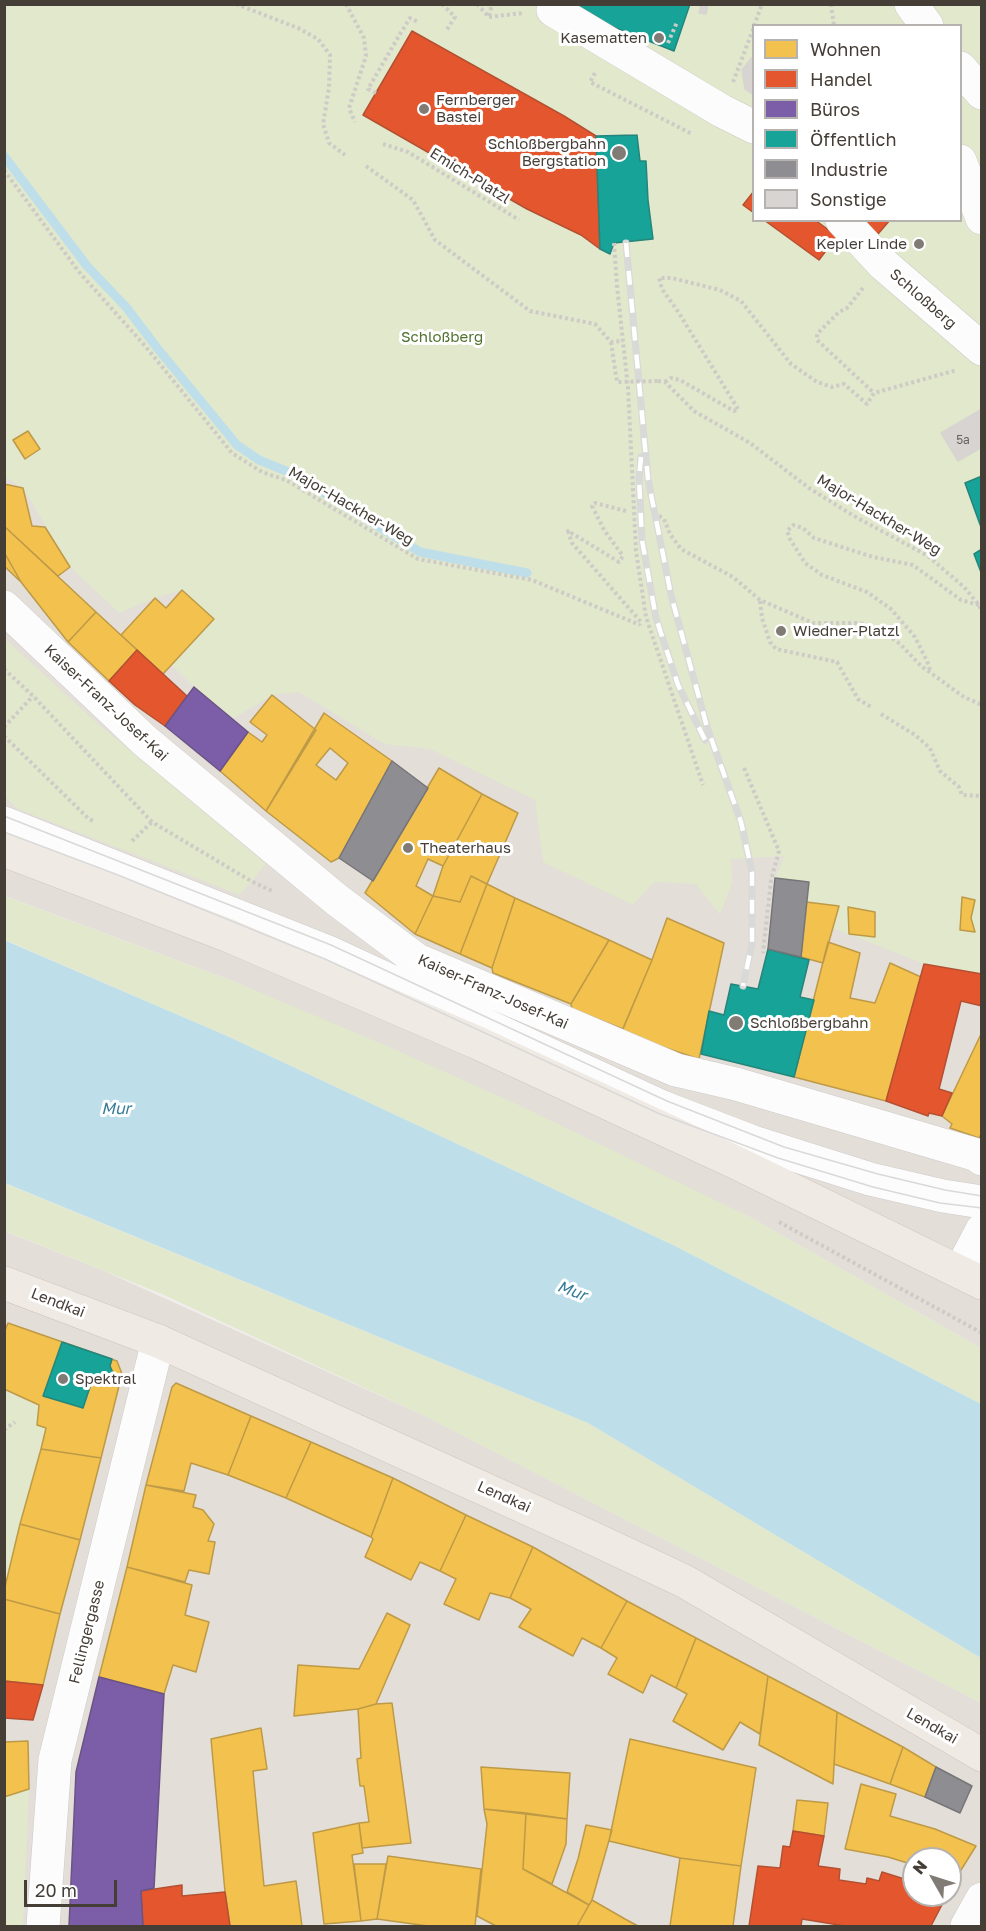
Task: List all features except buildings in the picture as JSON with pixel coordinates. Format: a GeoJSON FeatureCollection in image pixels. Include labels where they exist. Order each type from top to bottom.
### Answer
{"type":"FeatureCollection","features":[{"type":"Feature","properties":{"kind":"main road"},"geometry":{"type":"LineString","coordinates":[[4,850],[227,935],[478,1043],[739,1164],[971,1278]]}},
{"type":"Feature","properties":{"kind":"main road","name":"Lendkai"},"geometry":{"type":"LineString","coordinates":[[4,1283],[158,1341],[684,1581],[981,1755]]}},
{"type":"Feature","properties":{"kind":"street"},"geometry":{"type":"LineString","coordinates":[[911,4],[926,24]]}},
{"type":"Feature","properties":{"kind":"street"},"geometry":{"type":"LineString","coordinates":[[553,10],[752,126]]}},
{"type":"Feature","properties":{"kind":"street"},"geometry":{"type":"LineString","coordinates":[[962,166],[981,218]]}},
{"type":"Feature","properties":{"kind":"street","name":"Schloßberg"},"geometry":{"type":"LineString","coordinates":[[844,222],[883,264],[980,348]]}},
{"type":"Feature","properties":{"kind":"street","name":"Kaiser-Franz-Josef-Kai"},"geometry":{"type":"LineString","coordinates":[[4,607],[145,741],[337,900],[417,960],[676,1070],[736,1084],[977,1155],[981,1159]]}},
{"type":"Feature","properties":{"kind":"street"},"geometry":{"type":"LineString","coordinates":[[4,823],[328,952],[662,1107],[753,1143],[870,1179],[942,1196],[981,1202]]}},
{"type":"Feature","properties":{"kind":"street"},"geometry":{"type":"LineString","coordinates":[[971,1278],[981,1230]]}},
{"type":"Feature","properties":{"kind":"street","name":"Fellingergasse"},"geometry":{"type":"LineString","coordinates":[[43,1926],[56,1760],[158,1341]]}},
{"type":"Feature","properties":{"kind":"street"},"geometry":{"type":"LineString","coordinates":[[967,1926],[981,1899]]}},
{"type":"Feature","properties":{"kind":"path"},"geometry":{"type":"LineString","coordinates":[[236,4],[298,28],[318,39],[324,46],[330,55],[329,88],[323,124],[329,143],[345,156]]}},
{"type":"Feature","properties":{"kind":"path"},"geometry":{"type":"LineString","coordinates":[[346,4],[364,38],[366,56],[349,108],[355,122]]}},
{"type":"Feature","properties":{"kind":"path"},"geometry":{"type":"LineString","coordinates":[[442,4],[455,17],[446,31]]}},
{"type":"Feature","properties":{"kind":"path"},"geometry":{"type":"LineString","coordinates":[[477,4],[489,17],[492,4]]}},
{"type":"Feature","properties":{"kind":"path"},"geometry":{"type":"LineString","coordinates":[[755,24],[762,4]]}},
{"type":"Feature","properties":{"kind":"path"},"geometry":{"type":"LineString","coordinates":[[831,4],[834,24]]}},
{"type":"Feature","properties":{"kind":"path"},"geometry":{"type":"LineString","coordinates":[[376,93],[368,89],[400,34],[410,18],[418,22]]}},
{"type":"Feature","properties":{"kind":"path"},"geometry":{"type":"LineString","coordinates":[[666,48],[677,22]]}},
{"type":"Feature","properties":{"kind":"path"},"geometry":{"type":"LineString","coordinates":[[746,50],[752,32]]}},
{"type":"Feature","properties":{"kind":"path","name":"Emich-Platzl"},"geometry":{"type":"LineString","coordinates":[[383,144],[408,152],[519,220]]}},
{"type":"Feature","properties":{"kind":"path"},"geometry":{"type":"LineString","coordinates":[[366,166],[413,200],[435,240],[530,311],[595,324],[611,342],[617,382],[665,382],[671,378],[680,380],[734,411],[738,409],[662,289],[659,278],[720,290],[741,301],[791,364],[817,382],[832,387],[844,384],[867,404],[874,393],[975,364],[980,348]]}},
{"type":"Feature","properties":{"kind":"path","name":"Major-Hackher-Weg"},"geometry":{"type":"LineString","coordinates":[[4,170],[79,272],[146,347],[232,453],[262,472],[286,480],[418,559],[532,580],[640,625],[641,622],[572,543],[568,531],[619,562],[623,556],[604,530],[592,506],[595,503],[626,511]]}},
{"type":"Feature","properties":{"kind":"path"},"geometry":{"type":"LineString","coordinates":[[614,243],[628,388],[636,551],[646,617],[703,785]]}},
{"type":"Feature","properties":{"kind":"path"},"geometry":{"type":"LineString","coordinates":[[874,393],[817,340],[817,334],[839,312],[847,308],[883,264]]}},
{"type":"Feature","properties":{"kind":"path"},"geometry":{"type":"LineString","coordinates":[[611,342],[623,341]]}},
{"type":"Feature","properties":{"kind":"path","name":"Major-Hackher-Weg"},"geometry":{"type":"LineString","coordinates":[[665,382],[694,411],[750,443],[809,488],[854,516],[928,556],[963,587],[981,608]]}},
{"type":"Feature","properties":{"kind":"path"},"geometry":{"type":"LineString","coordinates":[[659,516],[664,519],[670,534],[681,549],[734,577],[760,600],[806,621],[819,624],[860,623],[884,632],[900,644],[916,661],[964,697],[981,705]]}},
{"type":"Feature","properties":{"kind":"path","name":"Major-Hackher-Weg"},"geometry":{"type":"LineString","coordinates":[[930,670],[915,637],[891,609],[867,592],[822,575],[806,563],[787,531],[793,525],[802,528],[814,538],[873,556],[913,565],[962,600],[981,608]]}},
{"type":"Feature","properties":{"kind":"path"},"geometry":{"type":"LineString","coordinates":[[760,600],[762,618],[770,642],[776,649],[837,662],[858,699],[871,707]]}},
{"type":"Feature","properties":{"kind":"path"},"geometry":{"type":"LineString","coordinates":[[4,669],[33,696],[152,822],[251,881]]}},
{"type":"Feature","properties":{"kind":"path"},"geometry":{"type":"LineString","coordinates":[[4,727],[33,696]]}},
{"type":"Feature","properties":{"kind":"path"},"geometry":{"type":"LineString","coordinates":[[881,714],[915,735],[930,748],[940,771],[959,787],[962,795],[981,796]]}},
{"type":"Feature","properties":{"kind":"path"},"geometry":{"type":"LineString","coordinates":[[4,736],[89,819],[98,823]]}},
{"type":"Feature","properties":{"kind":"path"},"geometry":{"type":"LineString","coordinates":[[744,768],[778,851],[771,880],[763,953]]}},
{"type":"Feature","properties":{"kind":"path"},"geometry":{"type":"LineString","coordinates":[[123,838],[131,843],[152,822]]}},
{"type":"Feature","properties":{"kind":"path"},"geometry":{"type":"LineString","coordinates":[[775,1220],[981,1333]]}},
{"type":"Feature","properties":{"kind":"path"},"geometry":{"type":"LineString","coordinates":[[4,1430],[15,1422]]}},
{"type":"Feature","properties":{"kind":"shaded area"},"geometry":{"type":"Polygon","coordinates":[[[4,392],[730,858],[784,856],[981,886],[981,1348],[748,1216],[238,983],[5,896],[4,392]]]}},
{"type":"Feature","properties":{"kind":"shaded area"},"geometry":{"type":"Polygon","coordinates":[[[4,1231],[102,1270],[423,1415],[981,1703],[981,1926],[5,1926],[4,1231]]]}},
{"type":"Feature","properties":{"kind":"green space","name":"Schloßberg"},"geometry":{"type":"Polygon","coordinates":[[[4,5],[981,5],[981,974],[924,964],[833,928],[839,906],[806,902],[808,882],[775,878],[784,856],[731,859],[732,883],[720,915],[696,884],[654,882],[633,905],[543,862],[535,800],[430,749],[384,744],[299,692],[272,695],[233,719],[194,687],[172,665],[213,619],[182,590],[119,613],[70,567],[23,488],[5,477],[4,5]]]}},
{"type":"Feature","properties":{"kind":"green space"},"geometry":{"type":"Polygon","coordinates":[[[4,638],[96,722],[266,864],[240,895],[18,809],[5,797],[4,638]]]}},
{"type":"Feature","properties":{"kind":"green space"},"geometry":{"type":"Polygon","coordinates":[[[4,896],[238,983],[387,1046],[521,1106],[748,1216],[981,1348],[981,1404],[673,1245],[227,1036],[5,940],[4,896]]]}},
{"type":"Feature","properties":{"kind":"green space"},"geometry":{"type":"Polygon","coordinates":[[[4,1183],[588,1423],[981,1658],[981,1703],[423,1415],[162,1294],[5,1231],[4,1183]]]}},
{"type":"Feature","properties":{"kind":"green space"},"geometry":{"type":"Polygon","coordinates":[[[5,1389],[39,1405],[37,1425],[46,1428],[5,1591],[5,1389]]]}},
{"type":"Feature","properties":{"kind":"green space"},"geometry":{"type":"Polygon","coordinates":[[[29,1789],[23,1926],[5,1926],[4,1797],[29,1789]]]}},
{"type":"Feature","properties":{"kind":"water","name":"Mur"},"geometry":{"type":"Polygon","coordinates":[[[4,940],[227,1036],[673,1245],[981,1404],[981,1658],[588,1423],[5,1183],[4,940]]]}},
{"type":"Feature","properties":{"kind":"waterway"},"geometry":{"type":"LineString","coordinates":[[4,156],[87,266],[126,307],[237,445],[259,460],[291,473],[420,552],[527,573]]}},
{"type":"Feature","properties":{"kind":"tram line"},"geometry":{"type":"LineString","coordinates":[[4,816],[331,945],[667,1101],[784,1147],[878,1174],[982,1196]]}},
{"type":"Feature","properties":{"kind":"tram line"},"geometry":{"type":"LineString","coordinates":[[4,832],[118,875],[325,959],[660,1114],[778,1158],[873,1187],[940,1203],[982,1208]]}},
{"type":"Feature","properties":{"kind":"railway"},"geometry":{"type":"LineString","coordinates":[[626,243],[648,479],[671,595],[707,727],[741,822],[752,872],[752,943],[743,986]]}},
{"type":"Feature","properties":{"kind":"railway"},"geometry":{"type":"LineString","coordinates":[[641,457],[639,478],[642,540],[656,618],[678,685],[705,740]]}},
{"type":"Feature","properties":{"kind":"place","name":"Kasematten"},"geometry":{"type":"Point","coordinates":[659,38]}},
{"type":"Feature","properties":{"kind":"place","name":"Fernberger Bastei"},"geometry":{"type":"Point","coordinates":[424,109]}},
{"type":"Feature","properties":{"kind":"place","name":"Schloßbergbahn Bergstation"},"geometry":{"type":"Point","coordinates":[619,153]}},
{"type":"Feature","properties":{"kind":"place","name":"Kepler Linde"},"geometry":{"type":"Point","coordinates":[919,244]}},
{"type":"Feature","properties":{"kind":"place","name":"Wiedner-Platzl"},"geometry":{"type":"Point","coordinates":[781,631]}},
{"type":"Feature","properties":{"kind":"place","name":"Theaterhaus"},"geometry":{"type":"Point","coordinates":[408,848]}},
{"type":"Feature","properties":{"kind":"place","name":"Schloßbergbahn"},"geometry":{"type":"Point","coordinates":[736,1023]}},
{"type":"Feature","properties":{"kind":"place","name":"Spektral"},"geometry":{"type":"Point","coordinates":[63,1379]}}]}
